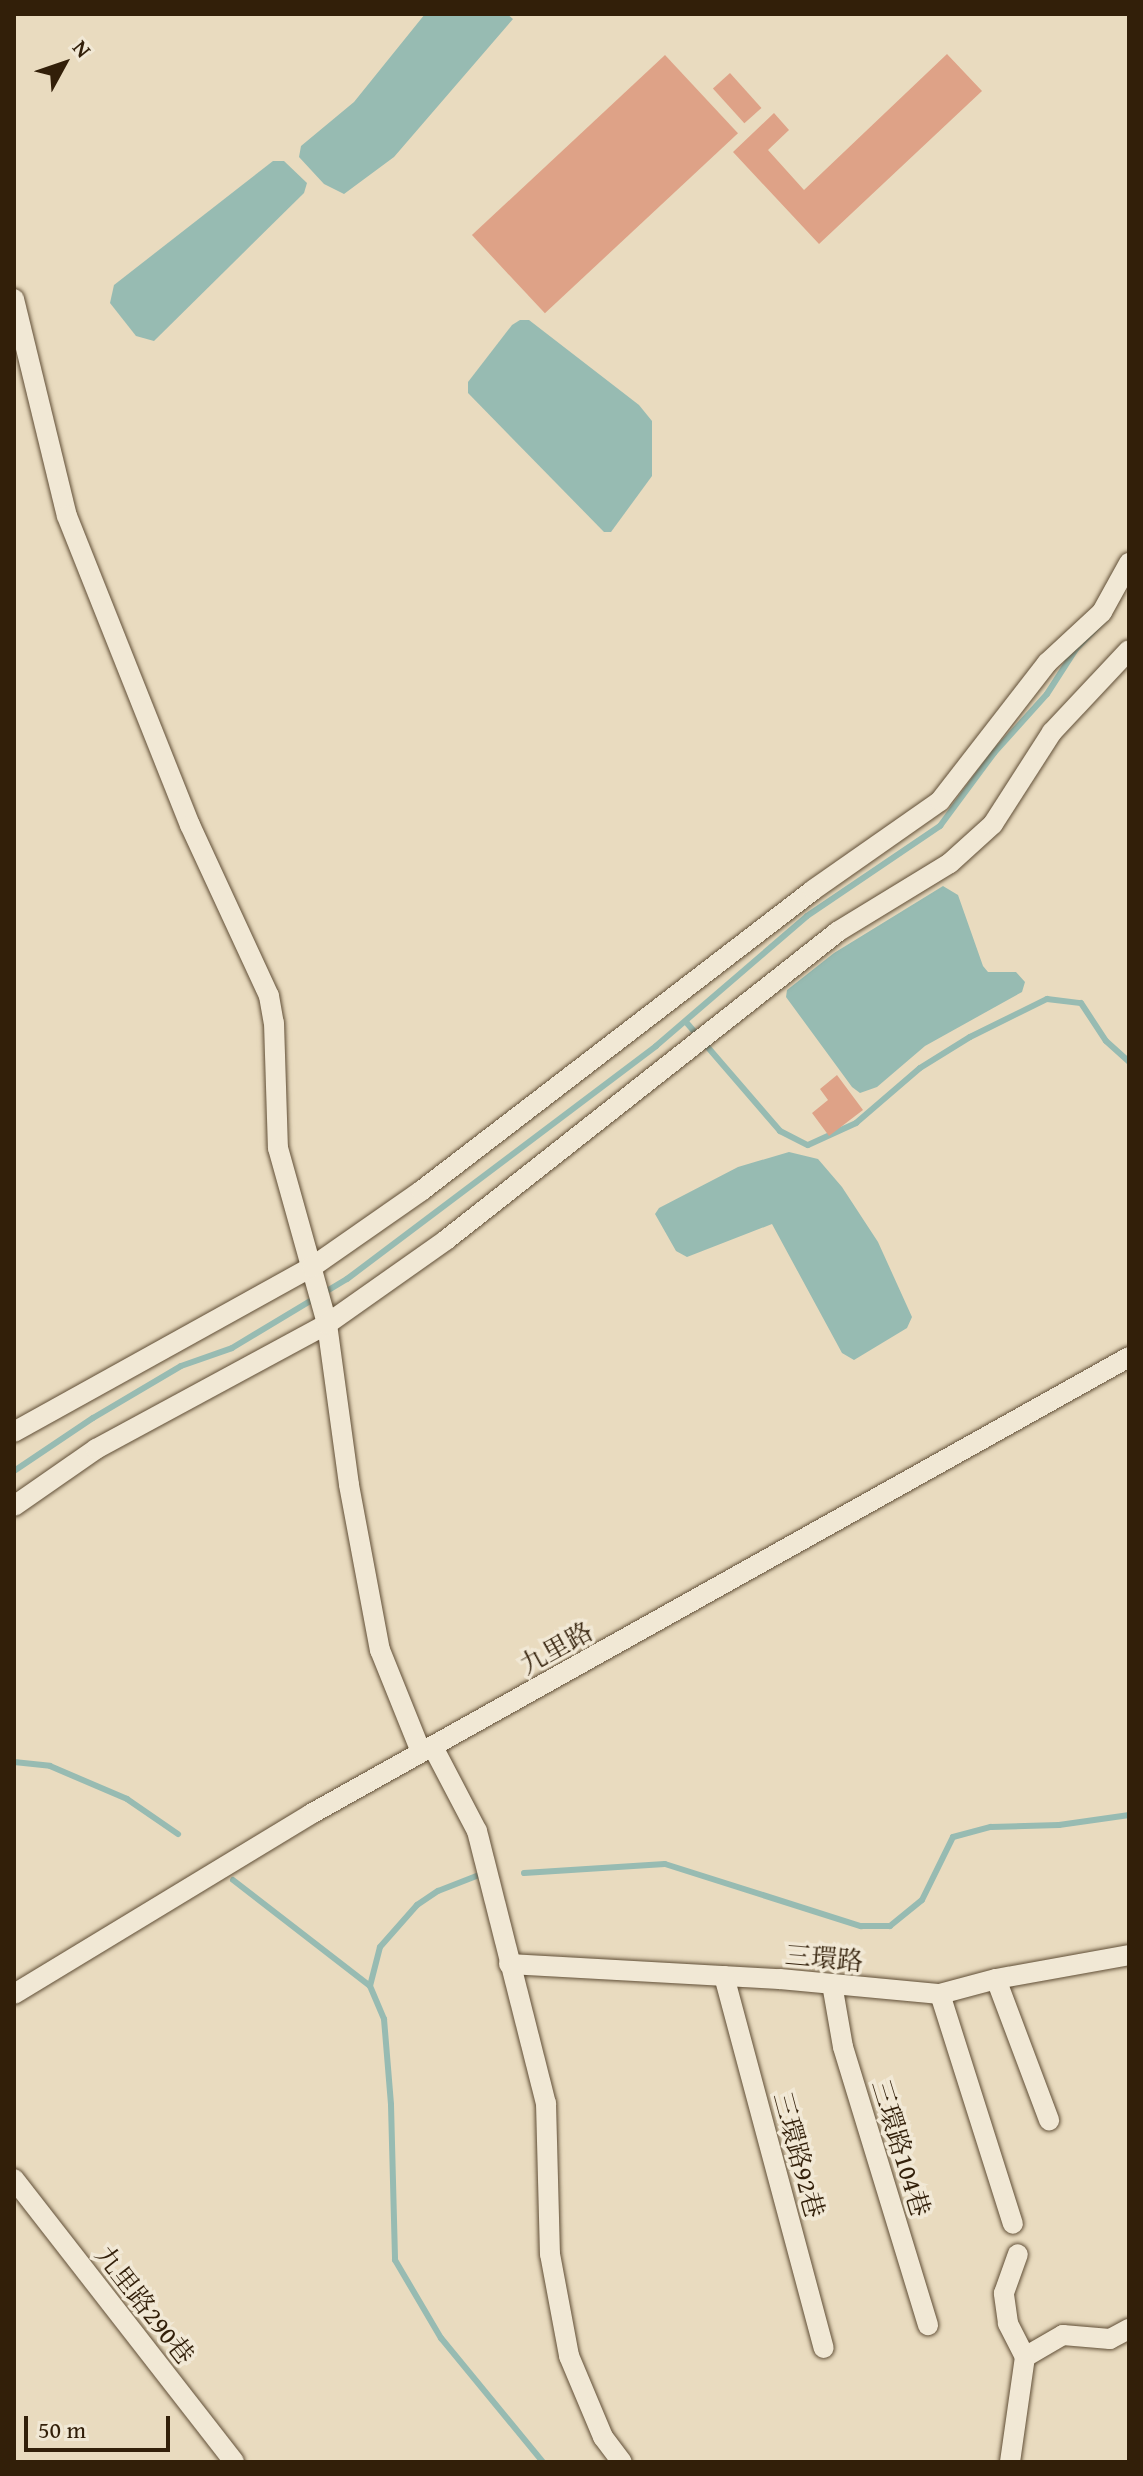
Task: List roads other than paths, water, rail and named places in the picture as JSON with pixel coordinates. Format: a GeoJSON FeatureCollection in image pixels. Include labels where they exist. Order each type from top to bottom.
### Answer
{"type":"FeatureCollection","features":[{"type":"Feature","properties":{"kind":"street"},"geometry":{"type":"LineString","coordinates":[[14,299],[67,516],[190,825],[269,996],[274,1023],[273,1072],[278,1148],[327,1324],[349,1485],[380,1650],[427,1750],[477,1831],[546,2103],[550,2254],[569,2356],[603,2437],[622,2462]]}},
{"type":"Feature","properties":{"kind":"street"},"geometry":{"type":"LineString","coordinates":[[14,1432],[312,1267],[421,1191],[813,890],[940,801],[1047,663],[1102,612],[1129,563]]}},
{"type":"Feature","properties":{"kind":"street"},"geometry":{"type":"LineString","coordinates":[[14,1506],[96,1449],[327,1324],[446,1240],[837,932],[950,863],[993,824],[1052,732],[1129,650]]}},
{"type":"Feature","properties":{"kind":"street","name":"九里路"},"geometry":{"type":"LineString","coordinates":[[14,1994],[298,1821],[1129,1357]]}},
{"type":"Feature","properties":{"kind":"street","name":"三環路"},"geometry":{"type":"LineString","coordinates":[[509,1964],[724,1976],[940,1994],[996,1979],[1129,1955]]}},
{"type":"Feature","properties":{"kind":"street","name":"三環路92巷"},"geometry":{"type":"LineString","coordinates":[[724,1976],[824,2348]]}},
{"type":"Feature","properties":{"kind":"street"},"geometry":{"type":"LineString","coordinates":[[996,1979],[1049,2120]]}},
{"type":"Feature","properties":{"kind":"street","name":"三環路104巷"},"geometry":{"type":"LineString","coordinates":[[832,1984],[843,2047],[928,2325]]}},
{"type":"Feature","properties":{"kind":"street"},"geometry":{"type":"LineString","coordinates":[[940,1994],[1013,2224]]}},
{"type":"Feature","properties":{"kind":"street","name":"九里路290巷"},"geometry":{"type":"LineString","coordinates":[[14,2179],[234,2462]]}},
{"type":"Feature","properties":{"kind":"street"},"geometry":{"type":"LineString","coordinates":[[1010,2462],[1025,2357],[1008,2323],[1004,2293],[1018,2254]]}},
{"type":"Feature","properties":{"kind":"street"},"geometry":{"type":"LineString","coordinates":[[1025,2357],[1063,2335],[1110,2339],[1129,2329]]}},
{"type":"Feature","properties":{"kind":"water"},"geometry":{"type":"Polygon","coordinates":[[[425,14],[507,14],[513,19],[394,157],[344,194],[324,184],[299,157],[301,146],[354,102],[425,14]]]}},
{"type":"Feature","properties":{"kind":"water"},"geometry":{"type":"Polygon","coordinates":[[[273,161],[284,161],[307,183],[304,193],[154,341],[136,336],[110,303],[114,285],[273,161]]]}},
{"type":"Feature","properties":{"kind":"water"},"geometry":{"type":"Polygon","coordinates":[[[520,320],[529,320],[639,405],[652,421],[652,476],[611,532],[604,532],[468,393],[468,382],[512,325],[520,320]]]}},
{"type":"Feature","properties":{"kind":"water"},"geometry":{"type":"Polygon","coordinates":[[[943,886],[958,895],[983,966],[988,972],[1016,972],[1025,982],[1022,992],[925,1046],[877,1087],[860,1093],[852,1087],[786,997],[787,990],[834,953],[943,886]]]}},
{"type":"Feature","properties":{"kind":"water"},"geometry":{"type":"Polygon","coordinates":[[[789,1152],[818,1159],[842,1187],[878,1242],[912,1317],[907,1328],[854,1360],[842,1353],[772,1224],[687,1257],[676,1251],[655,1214],[659,1208],[738,1167],[789,1152]]]}},
{"type":"Feature","properties":{"kind":"waterway"},"geometry":{"type":"LineString","coordinates":[[14,1471],[93,1418],[181,1366],[232,1348],[347,1279],[656,1046],[807,916],[940,826],[994,753],[1047,694],[1076,649],[1109,615]]}},
{"type":"Feature","properties":{"kind":"waterway"},"geometry":{"type":"LineString","coordinates":[[686,1022],[780,1131],[808,1145],[856,1123],[920,1068],[970,1037],[1047,999],[1081,1003],[1106,1041],[1129,1062]]}},
{"type":"Feature","properties":{"kind":"waterway"},"geometry":{"type":"LineString","coordinates":[[14,1762],[50,1766],[127,1799],[178,1834]]}},
{"type":"Feature","properties":{"kind":"waterway"},"geometry":{"type":"LineString","coordinates":[[524,1873],[665,1864],[861,1926],[890,1926],[922,1900],[953,1837],[991,1827],[1059,1825],[1129,1815]]}},
{"type":"Feature","properties":{"kind":"waterway"},"geometry":{"type":"LineString","coordinates":[[370,1986],[380,1947],[417,1905],[438,1891],[479,1875]]}},
{"type":"Feature","properties":{"kind":"waterway"},"geometry":{"type":"LineString","coordinates":[[233,1880],[370,1986],[384,2019],[391,2105],[395,2260],[441,2338],[543,2462]]}}]}
